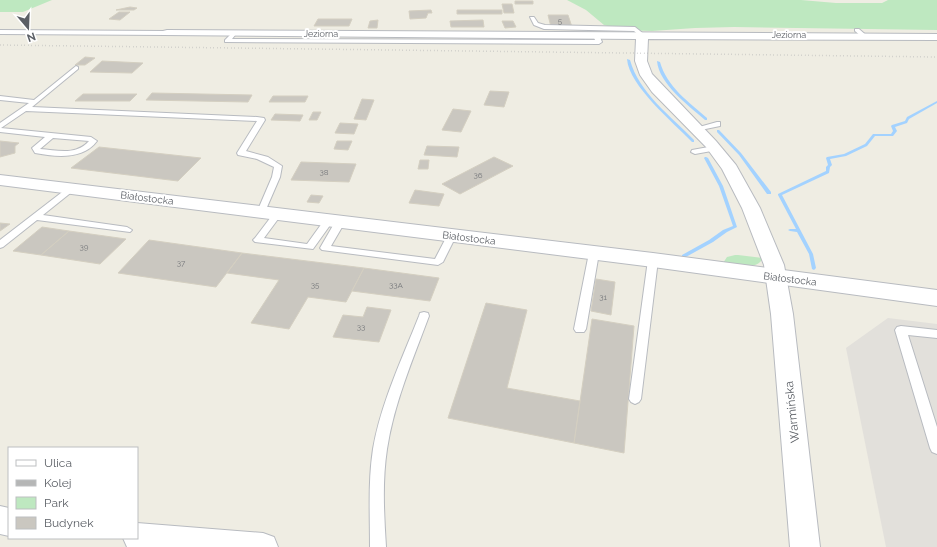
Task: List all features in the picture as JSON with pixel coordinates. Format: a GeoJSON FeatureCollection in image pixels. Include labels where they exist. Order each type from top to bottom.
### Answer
{"type":"FeatureCollection","features":[{"type":"Feature","properties":{"kind":"street","name":"Jeziorna"},"geometry":{"type":"LineString","coordinates":[[167,33],[233,34],[358,32],[642,35],[682,37],[860,33],[937,37]]}},
{"type":"Feature","properties":{"kind":"street"},"geometry":{"type":"LineString","coordinates":[[642,35],[641,61],[646,75],[657,89],[714,148],[730,168],[742,189],[771,256],[776,277]]}},
{"type":"Feature","properties":{"kind":"street","name":"Białostocka"},"geometry":{"type":"LineString","coordinates":[[0,180],[653,260],[937,298]]}},
{"type":"Feature","properties":{"kind":"street","name":"Warmińska"},"geometry":{"type":"LineString","coordinates":[[776,277],[782,314],[805,547]]}},
{"type":"Feature","properties":{"kind":"street"},"geometry":{"type":"LineString","coordinates":[[138,537],[264,547]]}},
{"type":"Feature","properties":{"kind":"lane"},"geometry":{"type":"LineString","coordinates":[[532,18],[536,24],[544,28],[635,29],[642,35]]}},
{"type":"Feature","properties":{"kind":"lane","name":"Jeziorna"},"geometry":{"type":"LineString","coordinates":[[0,32],[167,33]]}},
{"type":"Feature","properties":{"kind":"lane"},"geometry":{"type":"LineString","coordinates":[[233,34],[227,41],[599,42],[596,35]]}},
{"type":"Feature","properties":{"kind":"lane"},"geometry":{"type":"LineString","coordinates":[[0,126],[35,102],[76,68]]}},
{"type":"Feature","properties":{"kind":"lane"},"geometry":{"type":"LineString","coordinates":[[0,98],[35,102]]}},
{"type":"Feature","properties":{"kind":"lane"},"geometry":{"type":"LineString","coordinates":[[24,109],[261,120],[241,153],[258,155],[270,160],[278,166],[269,213],[258,240],[310,247],[334,221]]}},
{"type":"Feature","properties":{"kind":"lane"},"geometry":{"type":"LineString","coordinates":[[696,129],[717,124]]}},
{"type":"Feature","properties":{"kind":"lane"},"geometry":{"type":"LineString","coordinates":[[0,130],[52,135],[91,139],[93,141],[85,149],[69,154],[38,150],[36,148],[52,135]]}},
{"type":"Feature","properties":{"kind":"lane"},"geometry":{"type":"LineString","coordinates":[[694,152],[714,148]]}},
{"type":"Feature","properties":{"kind":"lane"},"geometry":{"type":"LineString","coordinates":[[0,246],[70,189]]}},
{"type":"Feature","properties":{"kind":"lane"},"geometry":{"type":"LineString","coordinates":[[36,217],[127,230]]}},
{"type":"Feature","properties":{"kind":"lane"},"geometry":{"type":"LineString","coordinates":[[334,221],[325,248],[438,262],[451,236]]}},
{"type":"Feature","properties":{"kind":"lane"},"geometry":{"type":"LineString","coordinates":[[580,329],[594,253]]}},
{"type":"Feature","properties":{"kind":"lane"},"geometry":{"type":"LineString","coordinates":[[635,399],[653,260]]}},
{"type":"Feature","properties":{"kind":"lane"},"geometry":{"type":"LineString","coordinates":[[378,547],[376,479],[380,448],[396,391],[424,316]]}},
{"type":"Feature","properties":{"kind":"lane"},"geometry":{"type":"LineString","coordinates":[[937,334],[901,330],[937,448]]}},
{"type":"Feature","properties":{"kind":"shaded area"},"geometry":{"type":"Polygon","coordinates":[[[888,318],[937,324],[937,547],[886,547],[846,348],[888,318]]]}},
{"type":"Feature","properties":{"kind":"green space"},"geometry":{"type":"Polygon","coordinates":[[[0,0],[52,0],[23,12],[0,12],[0,0]]]}},
{"type":"Feature","properties":{"kind":"green space"},"geometry":{"type":"Polygon","coordinates":[[[567,0],[801,0],[836,3],[882,3],[888,0],[937,0],[937,30],[734,27],[652,31],[622,30],[604,25],[586,10],[567,0]]]}},
{"type":"Feature","properties":{"kind":"green space"},"geometry":{"type":"Polygon","coordinates":[[[735,255],[763,258],[760,262],[750,266],[739,266],[723,263],[727,257],[735,255]]]}},
{"type":"Feature","properties":{"kind":"building"},"geometry":{"type":"Polygon","coordinates":[[[515,1],[533,1],[533,4],[515,4],[515,1]]]}},
{"type":"Feature","properties":{"kind":"building"},"geometry":{"type":"Polygon","coordinates":[[[502,4],[512,4],[514,13],[504,13],[502,4]]]}},
{"type":"Feature","properties":{"kind":"building"},"geometry":{"type":"Polygon","coordinates":[[[130,7],[137,8],[134,10],[116,10],[130,7]]]}},
{"type":"Feature","properties":{"kind":"building"},"geometry":{"type":"Polygon","coordinates":[[[431,10],[432,13],[428,13],[426,18],[410,19],[409,11],[431,10]]]}},
{"type":"Feature","properties":{"kind":"building"},"geometry":{"type":"Polygon","coordinates":[[[457,10],[502,10],[502,14],[457,14],[457,10]]]}},
{"type":"Feature","properties":{"kind":"building"},"geometry":{"type":"Polygon","coordinates":[[[119,12],[130,12],[120,20],[109,19],[119,12]]]}},
{"type":"Feature","properties":{"kind":"building"},"geometry":{"type":"Polygon","coordinates":[[[548,15],[568,15],[572,27],[551,27],[548,15]]]}},
{"type":"Feature","properties":{"kind":"building"},"geometry":{"type":"Polygon","coordinates":[[[318,19],[352,19],[349,26],[314,26],[318,19]]]}},
{"type":"Feature","properties":{"kind":"building"},"geometry":{"type":"Polygon","coordinates":[[[378,20],[377,28],[368,28],[370,21],[378,20]]]}},
{"type":"Feature","properties":{"kind":"building"},"geometry":{"type":"Polygon","coordinates":[[[483,20],[484,27],[451,27],[450,21],[483,20]]]}},
{"type":"Feature","properties":{"kind":"building"},"geometry":{"type":"Polygon","coordinates":[[[502,21],[513,21],[516,27],[505,28],[502,21]]]}},
{"type":"Feature","properties":{"kind":"building"},"geometry":{"type":"Polygon","coordinates":[[[85,57],[95,58],[85,65],[75,65],[85,57]]]}},
{"type":"Feature","properties":{"kind":"building"},"geometry":{"type":"Polygon","coordinates":[[[102,61],[143,63],[132,73],[90,72],[102,61]]]}},
{"type":"Feature","properties":{"kind":"building"},"geometry":{"type":"Polygon","coordinates":[[[490,91],[509,92],[504,107],[484,105],[490,91]]]}},
{"type":"Feature","properties":{"kind":"building"},"geometry":{"type":"Polygon","coordinates":[[[152,93],[252,95],[248,102],[146,100],[152,93]]]}},
{"type":"Feature","properties":{"kind":"building"},"geometry":{"type":"Polygon","coordinates":[[[83,94],[137,94],[130,101],[75,101],[83,94]]]}},
{"type":"Feature","properties":{"kind":"building"},"geometry":{"type":"Polygon","coordinates":[[[273,96],[308,96],[305,102],[269,102],[273,96]]]}},
{"type":"Feature","properties":{"kind":"building"},"geometry":{"type":"Polygon","coordinates":[[[362,99],[374,100],[366,120],[354,119],[362,99]]]}},
{"type":"Feature","properties":{"kind":"building"},"geometry":{"type":"Polygon","coordinates":[[[453,109],[471,111],[461,132],[442,130],[453,109]]]}},
{"type":"Feature","properties":{"kind":"building"},"geometry":{"type":"Polygon","coordinates":[[[313,112],[321,112],[317,120],[309,120],[313,112]]]}},
{"type":"Feature","properties":{"kind":"building"},"geometry":{"type":"Polygon","coordinates":[[[275,114],[303,115],[300,121],[271,120],[275,114]]]}},
{"type":"Feature","properties":{"kind":"building"},"geometry":{"type":"Polygon","coordinates":[[[340,123],[358,124],[354,134],[335,133],[340,123]]]}},
{"type":"Feature","properties":{"kind":"building"},"geometry":{"type":"Polygon","coordinates":[[[0,141],[19,143],[15,146],[15,153],[0,157],[0,141]]]}},
{"type":"Feature","properties":{"kind":"building"},"geometry":{"type":"Polygon","coordinates":[[[337,141],[352,141],[348,150],[334,149],[337,141]]]}},
{"type":"Feature","properties":{"kind":"building"},"geometry":{"type":"Polygon","coordinates":[[[427,146],[459,147],[457,157],[424,155],[427,146]]]}},
{"type":"Feature","properties":{"kind":"building"},"geometry":{"type":"Polygon","coordinates":[[[99,147],[201,158],[178,181],[71,168],[99,147]]]}},
{"type":"Feature","properties":{"kind":"building"},"geometry":{"type":"Polygon","coordinates":[[[494,157],[513,166],[460,194],[442,184],[494,157]]]}},
{"type":"Feature","properties":{"kind":"building"},"geometry":{"type":"Polygon","coordinates":[[[420,160],[429,160],[428,169],[418,169],[420,160]]]}},
{"type":"Feature","properties":{"kind":"building"},"geometry":{"type":"Polygon","coordinates":[[[301,162],[356,164],[349,182],[291,180],[301,162]]]}},
{"type":"Feature","properties":{"kind":"building"},"geometry":{"type":"Polygon","coordinates":[[[415,190],[444,194],[439,206],[409,203],[415,190]]]}},
{"type":"Feature","properties":{"kind":"building"},"geometry":{"type":"Polygon","coordinates":[[[311,195],[323,196],[319,203],[307,202],[311,195]]]}},
{"type":"Feature","properties":{"kind":"building"},"geometry":{"type":"Polygon","coordinates":[[[0,223],[10,224],[0,231],[0,223]]]}},
{"type":"Feature","properties":{"kind":"building"},"geometry":{"type":"Polygon","coordinates":[[[42,227],[69,231],[41,255],[13,251],[42,227]]]}},
{"type":"Feature","properties":{"kind":"building"},"geometry":{"type":"Polygon","coordinates":[[[69,231],[126,239],[100,264],[41,255],[69,231]]]}},
{"type":"Feature","properties":{"kind":"building"},"geometry":{"type":"Polygon","coordinates":[[[149,240],[242,253],[216,287],[118,273],[149,240]]]}},
{"type":"Feature","properties":{"kind":"building"},"geometry":{"type":"Polygon","coordinates":[[[242,253],[364,268],[346,302],[308,297],[289,329],[251,323],[279,280],[227,273],[242,253]]]}},
{"type":"Feature","properties":{"kind":"building"},"geometry":{"type":"Polygon","coordinates":[[[364,268],[439,278],[430,301],[352,291],[364,268]]]}},
{"type":"Feature","properties":{"kind":"building"},"geometry":{"type":"Polygon","coordinates":[[[596,279],[615,282],[611,315],[591,311],[596,279]]]}},
{"type":"Feature","properties":{"kind":"building"},"geometry":{"type":"Polygon","coordinates":[[[486,303],[527,310],[507,388],[580,401],[574,443],[448,418],[486,303]]]}},
{"type":"Feature","properties":{"kind":"building"},"geometry":{"type":"Polygon","coordinates":[[[367,307],[391,310],[379,342],[333,337],[343,315],[363,317],[367,307]]]}},
{"type":"Feature","properties":{"kind":"building"},"geometry":{"type":"Polygon","coordinates":[[[592,319],[634,326],[624,453],[574,443],[592,319]]]}},
{"type":"Feature","properties":{"kind":"waterway"},"geometry":{"type":"LineString","coordinates":[[628,60],[631,70],[645,92],[693,141]]}},
{"type":"Feature","properties":{"kind":"waterway"},"geometry":{"type":"LineString","coordinates":[[658,62],[665,78],[671,86],[706,119]]}},
{"type":"Feature","properties":{"kind":"waterway"},"geometry":{"type":"LineString","coordinates":[[799,231],[780,195],[828,172],[828,167],[830,165],[828,158],[845,155],[866,145],[874,135],[892,135],[895,131],[893,126],[906,122],[908,118],[937,102]]}},
{"type":"Feature","properties":{"kind":"waterway"},"geometry":{"type":"LineString","coordinates":[[718,131],[740,154],[769,193]]}},
{"type":"Feature","properties":{"kind":"waterway"},"geometry":{"type":"LineString","coordinates":[[684,256],[711,241],[725,231],[735,227],[721,186],[706,158]]}},
{"type":"Feature","properties":{"kind":"waterway"},"geometry":{"type":"LineString","coordinates":[[790,230],[799,231]]}},
{"type":"Feature","properties":{"kind":"waterway"},"geometry":{"type":"LineString","coordinates":[[799,231],[811,254],[814,268]]}},
{"type":"Feature","properties":{"kind":"railway"},"geometry":{"type":"LineString","coordinates":[[0,45],[937,57]]}}]}
